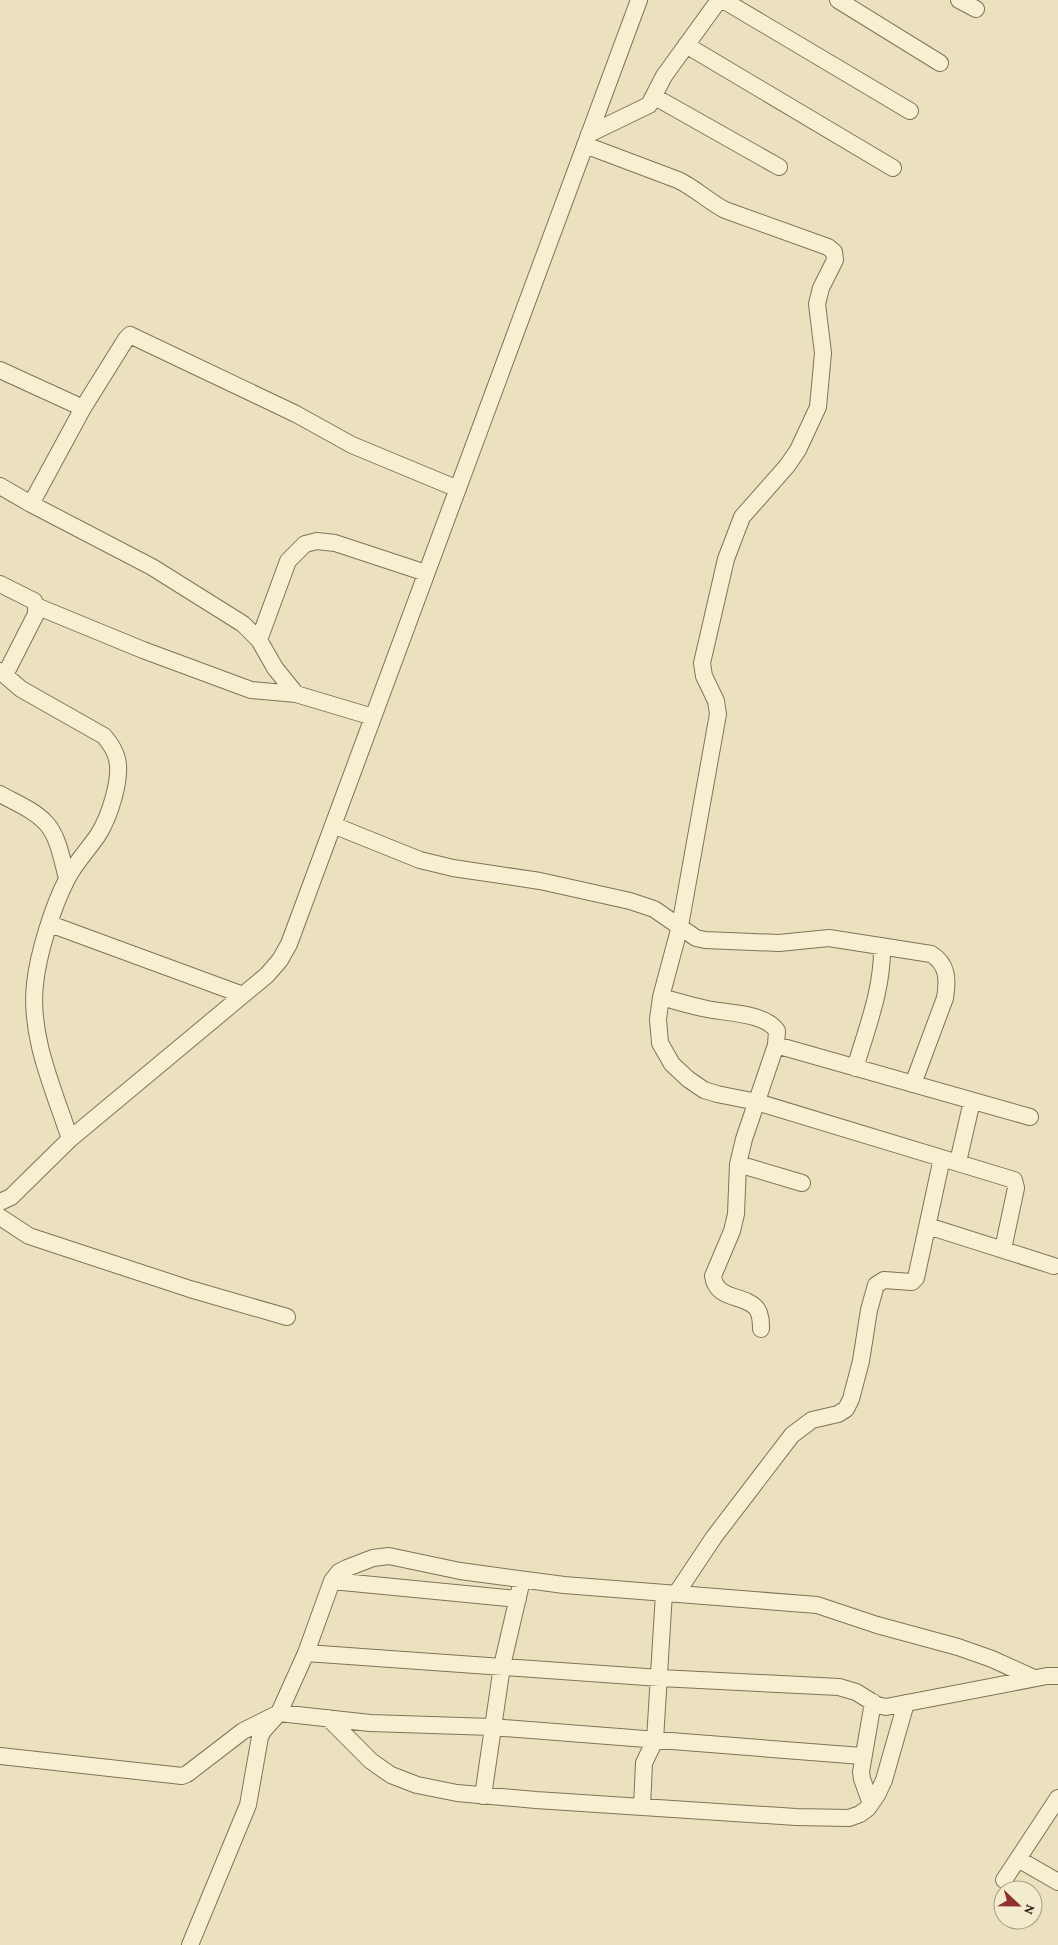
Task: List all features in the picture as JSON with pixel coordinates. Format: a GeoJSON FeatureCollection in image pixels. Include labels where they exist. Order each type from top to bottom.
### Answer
{"type":"FeatureCollection","features":[{"type":"Feature","properties":{"kind":"street"},"geometry":{"type":"LineString","coordinates":[[0,1202],[11,1197],[70,1139],[267,975],[280,960],[289,944],[638,0]]}},
{"type":"Feature","properties":{"kind":"street"},"geometry":{"type":"LineString","coordinates":[[587,140],[646,107],[655,97],[664,76],[719,0]]}},
{"type":"Feature","properties":{"kind":"street"},"geometry":{"type":"LineString","coordinates":[[723,0],[910,111]]}},
{"type":"Feature","properties":{"kind":"street"},"geometry":{"type":"LineString","coordinates":[[838,0],[940,63]]}},
{"type":"Feature","properties":{"kind":"street"},"geometry":{"type":"LineString","coordinates":[[959,0],[976,9]]}},
{"type":"Feature","properties":{"kind":"street"},"geometry":{"type":"LineString","coordinates":[[686,45],[893,168]]}},
{"type":"Feature","properties":{"kind":"street"},"geometry":{"type":"LineString","coordinates":[[655,97],[780,167]]}},
{"type":"Feature","properties":{"kind":"street"},"geometry":{"type":"LineString","coordinates":[[587,140],[693,187],[714,204],[725,210],[828,247],[834,252],[834,260],[817,304],[823,353],[818,407],[793,458],[742,517],[726,559],[705,648],[702,663],[704,676],[716,701],[718,714],[680,926],[661,997],[658,1019],[660,1043],[672,1064],[688,1079],[704,1090],[757,1102],[1010,1178],[1016,1182],[1016,1188],[1002,1249]]}},
{"type":"Feature","properties":{"kind":"street"},"geometry":{"type":"LineString","coordinates":[[31,504],[83,408],[126,338],[130,335],[296,414],[352,445],[458,489]]}},
{"type":"Feature","properties":{"kind":"street"},"geometry":{"type":"LineString","coordinates":[[0,370],[83,408]]}},
{"type":"Feature","properties":{"kind":"street"},"geometry":{"type":"LineString","coordinates":[[0,486],[152,567],[243,624],[259,640],[275,668],[296,694]]}},
{"type":"Feature","properties":{"kind":"street"},"geometry":{"type":"LineString","coordinates":[[259,640],[288,561],[305,544],[317,541],[335,543],[426,573]]}},
{"type":"Feature","properties":{"kind":"street"},"geometry":{"type":"LineString","coordinates":[[0,584],[34,601],[36,606],[36,614],[3,673],[21,689],[104,736],[112,746],[118,760],[117,780],[110,810],[99,834],[67,878],[50,924],[35,983],[34,1012],[39,1041],[70,1139]]}},
{"type":"Feature","properties":{"kind":"street"},"geometry":{"type":"LineString","coordinates":[[36,606],[143,650],[251,690],[296,694],[373,717]]}},
{"type":"Feature","properties":{"kind":"street"},"geometry":{"type":"LineString","coordinates":[[0,794],[33,812],[48,824],[56,842],[67,878]]}},
{"type":"Feature","properties":{"kind":"street"},"geometry":{"type":"LineString","coordinates":[[333,825],[428,862],[453,868],[540,881],[630,901],[654,910],[696,938],[713,941],[779,943],[823,937],[931,954],[938,958],[944,966],[947,976],[945,998],[913,1084]]}},
{"type":"Feature","properties":{"kind":"street"},"geometry":{"type":"LineString","coordinates":[[50,924],[243,995]]}},
{"type":"Feature","properties":{"kind":"street"},"geometry":{"type":"LineString","coordinates":[[855,1068],[880,984],[882,946]]}},
{"type":"Feature","properties":{"kind":"street"},"geometry":{"type":"LineString","coordinates":[[661,997],[706,1009],[745,1015],[769,1022],[777,1031],[776,1045],[744,1139],[738,1164],[736,1214],[732,1231],[714,1276],[714,1282],[718,1288],[754,1306],[760,1316],[761,1329]]}},
{"type":"Feature","properties":{"kind":"street"},"geometry":{"type":"LineString","coordinates":[[776,1045],[1030,1117]]}},
{"type":"Feature","properties":{"kind":"street"},"geometry":{"type":"LineString","coordinates":[[642,1807],[644,1763],[655,1740],[670,1593],[792,1435],[812,1420],[838,1414],[846,1409],[851,1399],[860,1361],[873,1291],[876,1285],[884,1280],[914,1281],[928,1226],[972,1101]]}},
{"type":"Feature","properties":{"kind":"street"},"geometry":{"type":"LineString","coordinates":[[738,1164],[802,1183]]}},
{"type":"Feature","properties":{"kind":"street"},"geometry":{"type":"LineString","coordinates":[[0,1218],[29,1236],[190,1289],[287,1317]]}},
{"type":"Feature","properties":{"kind":"street"},"geometry":{"type":"LineString","coordinates":[[928,1226],[1054,1266]]}},
{"type":"Feature","properties":{"kind":"street"},"geometry":{"type":"LineString","coordinates":[[190,1945],[248,1805],[260,1737],[279,1712],[306,1653],[332,1580],[339,1572],[347,1568],[382,1556],[460,1571],[564,1585],[817,1605],[958,1646],[1034,1678]]}},
{"type":"Feature","properties":{"kind":"street"},"geometry":{"type":"LineString","coordinates":[[332,1580],[518,1599]]}},
{"type":"Feature","properties":{"kind":"street"},"geometry":{"type":"LineString","coordinates":[[483,1796],[502,1666],[522,1580]]}},
{"type":"Feature","properties":{"kind":"street"},"geometry":{"type":"LineString","coordinates":[[306,1653],[660,1678],[839,1687],[856,1692],[886,1707],[1034,1678],[1058,1676]]}},
{"type":"Feature","properties":{"kind":"street"},"geometry":{"type":"LineString","coordinates":[[871,1804],[862,1779],[862,1756],[873,1702]]}},
{"type":"Feature","properties":{"kind":"street"},"geometry":{"type":"LineString","coordinates":[[328,1718],[371,1761],[391,1775],[417,1785],[457,1793],[796,1817],[849,1818],[860,1814],[871,1804],[884,1780],[906,1703]]}},
{"type":"Feature","properties":{"kind":"street"},"geometry":{"type":"LineString","coordinates":[[0,1756],[182,1776],[243,1730],[279,1712],[370,1723],[492,1727],[862,1756]]}},
{"type":"Feature","properties":{"kind":"street"},"geometry":{"type":"LineString","coordinates":[[1004,1880],[1057,1802]]}},
{"type":"Feature","properties":{"kind":"street"},"geometry":{"type":"LineString","coordinates":[[1018,1859],[1058,1882]]}}]}
